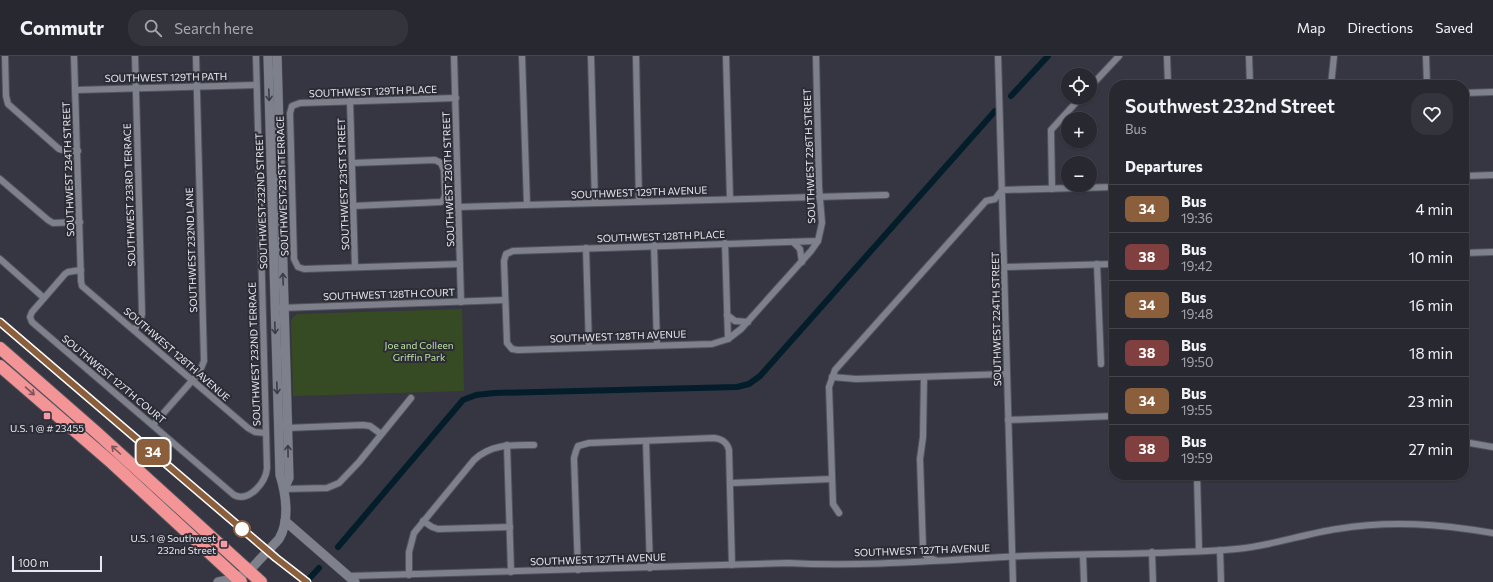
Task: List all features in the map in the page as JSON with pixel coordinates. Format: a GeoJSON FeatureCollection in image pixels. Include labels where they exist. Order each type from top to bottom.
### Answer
{"type":"FeatureCollection","features":[{"type":"Feature","properties":{"kind":"highway"},"geometry":{"type":"LineString","coordinates":[[0,348],[137,468],[250,576]]}},
{"type":"Feature","properties":{"kind":"highway"},"geometry":{"type":"LineString","coordinates":[[0,358],[25,370]]}},
{"type":"Feature","properties":{"kind":"highway"},"geometry":{"type":"LineString","coordinates":[[0,366],[112,463],[239,580],[250,576]]}},
{"type":"Feature","properties":{"kind":"highway"},"geometry":{"type":"LineString","coordinates":[[112,463],[122,466],[229,563],[261,582]]}},
{"type":"Feature","properties":{"kind":"street"},"geometry":{"type":"LineString","coordinates":[[5,56],[3,68],[6,99],[10,106],[59,149],[66,151],[78,151]]}},
{"type":"Feature","properties":{"kind":"street","name":"SOUTHWEST 234TH STREET"},"geometry":{"type":"LineString","coordinates":[[74,56],[81,281]]}},
{"type":"Feature","properties":{"kind":"street","name":"SOUTHWEST 233RD TERRACE"},"geometry":{"type":"LineString","coordinates":[[134,330],[140,322],[142,314],[135,56]]}},
{"type":"Feature","properties":{"kind":"street","name":"SOUTHWEST 232ND LANE"},"geometry":{"type":"LineString","coordinates":[[153,425],[192,380],[202,366],[204,358],[196,56]]}},
{"type":"Feature","properties":{"kind":"street","name":"SOUTHWEST 232ND TERRACE"},"geometry":{"type":"LineString","coordinates":[[244,497],[251,494],[266,475],[256,56]]}},
{"type":"Feature","properties":{"kind":"street","name":"SOUTHWEST 232ND STREET"},"geometry":{"type":"LineString","coordinates":[[268,56],[280,308]]}},
{"type":"Feature","properties":{"kind":"street","name":"SOUTHWEST 232ND STREET"},"geometry":{"type":"LineString","coordinates":[[250,576],[282,533],[285,521],[284,489],[289,478],[283,428],[277,56]]}},
{"type":"Feature","properties":{"kind":"street","name":"SOUTHWEST 230TH STREET"},"geometry":{"type":"LineString","coordinates":[[454,56],[461,302]]}},
{"type":"Feature","properties":{"kind":"street"},"geometry":{"type":"LineString","coordinates":[[522,56],[526,205]]}},
{"type":"Feature","properties":{"kind":"street"},"geometry":{"type":"LineString","coordinates":[[591,56],[595,204]]}},
{"type":"Feature","properties":{"kind":"street"},"geometry":{"type":"LineString","coordinates":[[636,56],[639,202]]}},
{"type":"Feature","properties":{"kind":"street"},"geometry":{"type":"LineString","coordinates":[[726,56],[730,199]]}},
{"type":"Feature","properties":{"kind":"street","name":"SOUTHWEST 226TH STREET"},"geometry":{"type":"LineString","coordinates":[[728,339],[736,334],[748,322],[802,262],[818,241],[822,223],[816,56]]}},
{"type":"Feature","properties":{"kind":"street","name":"SOUTHWEST 224TH STREET"},"geometry":{"type":"LineString","coordinates":[[998,56],[1013,582]]}},
{"type":"Feature","properties":{"kind":"street"},"geometry":{"type":"LineString","coordinates":[[1097,80],[1120,56]]}},
{"type":"Feature","properties":{"kind":"street"},"geometry":{"type":"LineString","coordinates":[[1167,56],[1168,80]]}},
{"type":"Feature","properties":{"kind":"street"},"geometry":{"type":"LineString","coordinates":[[1249,56],[1250,80]]}},
{"type":"Feature","properties":{"kind":"street"},"geometry":{"type":"LineString","coordinates":[[1332,80],[1334,56]]}},
{"type":"Feature","properties":{"kind":"street"},"geometry":{"type":"LineString","coordinates":[[1426,56],[1427,80]]}},
{"type":"Feature","properties":{"kind":"street","name":"SOUTHWEST 129TH PATH"},"geometry":{"type":"LineString","coordinates":[[76,90],[256,85]]}},
{"type":"Feature","properties":{"kind":"street"},"geometry":{"type":"LineString","coordinates":[[1469,93],[1493,92]]}},
{"type":"Feature","properties":{"kind":"street","name":"SOUTHWEST 129TH PLACE"},"geometry":{"type":"LineString","coordinates":[[292,106],[300,103],[456,98]]}},
{"type":"Feature","properties":{"kind":"street","name":"SOUTHWEST 231ST STREET"},"geometry":{"type":"LineString","coordinates":[[350,101],[355,267]]}},
{"type":"Feature","properties":{"kind":"street"},"geometry":{"type":"LineString","coordinates":[[1052,189],[1051,130],[1075,104]]}},
{"type":"Feature","properties":{"kind":"street","name":"SOUTHWEST 231ST TERRACE"},"geometry":{"type":"LineString","coordinates":[[292,106],[290,113],[294,259],[296,266],[302,269],[355,267]]}},
{"type":"Feature","properties":{"kind":"street"},"geometry":{"type":"LineString","coordinates":[[352,163],[434,160],[441,163],[444,170],[445,194],[444,199],[440,202],[353,206]]}},
{"type":"Feature","properties":{"kind":"street"},"geometry":{"type":"LineString","coordinates":[[1469,176],[1493,175]]}},
{"type":"Feature","properties":{"kind":"street"},"geometry":{"type":"LineString","coordinates":[[0,180],[53,223],[80,222]]}},
{"type":"Feature","properties":{"kind":"street"},"geometry":{"type":"LineString","coordinates":[[839,513],[833,504],[829,387],[835,370],[986,201],[995,199],[1002,190],[1109,187]]}},
{"type":"Feature","properties":{"kind":"street","name":"SOUTHWEST 129TH AVENUE"},"geometry":{"type":"LineString","coordinates":[[458,207],[886,195]]}},
{"type":"Feature","properties":{"kind":"street","name":"SOUTHWEST 128TH PLACE"},"geometry":{"type":"LineString","coordinates":[[505,300],[504,261],[506,254],[517,250],[818,241]]}},
{"type":"Feature","properties":{"kind":"street"},"geometry":{"type":"LineString","coordinates":[[793,242],[800,249],[802,262]]}},
{"type":"Feature","properties":{"kind":"street"},"geometry":{"type":"LineString","coordinates":[[725,244],[728,339]]}},
{"type":"Feature","properties":{"kind":"street"},"geometry":{"type":"LineString","coordinates":[[654,245],[657,345]]}},
{"type":"Feature","properties":{"kind":"street"},"geometry":{"type":"LineString","coordinates":[[586,248],[589,347]]}},
{"type":"Feature","properties":{"kind":"street"},"geometry":{"type":"LineString","coordinates":[[1469,253],[1493,252]]}},
{"type":"Feature","properties":{"kind":"street"},"geometry":{"type":"LineString","coordinates":[[0,260],[44,298],[64,274],[81,270]]}},
{"type":"Feature","properties":{"kind":"street"},"geometry":{"type":"LineString","coordinates":[[355,267],[460,264]]}},
{"type":"Feature","properties":{"kind":"street"},"geometry":{"type":"LineString","coordinates":[[1097,264],[1101,364]]}},
{"type":"Feature","properties":{"kind":"street"},"geometry":{"type":"LineString","coordinates":[[1004,267],[1109,264]]}},
{"type":"Feature","properties":{"kind":"street","name":"SOUTHWEST 128TH AVENUE"},"geometry":{"type":"LineString","coordinates":[[81,281],[82,286],[86,290],[250,430],[257,433],[266,433]]}},
{"type":"Feature","properties":{"kind":"street","name":"SOUTHWEST 127TH COURT"},"geometry":{"type":"LineString","coordinates":[[44,298],[32,312],[30,318],[36,326],[230,492],[236,496],[244,497]]}},
{"type":"Feature","properties":{"kind":"street","name":"SOUTHWEST 128TH COURT"},"geometry":{"type":"LineString","coordinates":[[280,308],[505,300]]}},
{"type":"Feature","properties":{"kind":"street","name":"SOUTHWEST 128TH AVENUE"},"geometry":{"type":"LineString","coordinates":[[505,300],[506,340],[510,347],[518,350],[712,344],[728,339]]}},
{"type":"Feature","properties":{"kind":"street"},"geometry":{"type":"LineString","coordinates":[[727,315],[735,321],[748,322]]}},
{"type":"Feature","properties":{"kind":"street"},"geometry":{"type":"LineString","coordinates":[[832,378],[856,379],[1007,374]]}},
{"type":"Feature","properties":{"kind":"street"},"geometry":{"type":"LineString","coordinates":[[924,377],[923,437],[920,459],[923,548],[924,554],[929,558],[938,561]]}},
{"type":"Feature","properties":{"kind":"street"},"geometry":{"type":"LineString","coordinates":[[284,489],[327,488],[337,484],[359,462],[411,398]]}},
{"type":"Feature","properties":{"kind":"street"},"geometry":{"type":"LineString","coordinates":[[1008,420],[1109,416]]}},
{"type":"Feature","properties":{"kind":"street"},"geometry":{"type":"LineString","coordinates":[[283,428],[370,426],[381,434]]}},
{"type":"Feature","properties":{"kind":"street"},"geometry":{"type":"LineString","coordinates":[[578,570],[574,458],[577,448],[580,445],[589,443],[714,438],[723,440],[728,445],[729,450],[732,565]]}},
{"type":"Feature","properties":{"kind":"street"},"geometry":{"type":"LineString","coordinates":[[646,441],[650,568]]}},
{"type":"Feature","properties":{"kind":"street"},"geometry":{"type":"LineString","coordinates":[[1469,443],[1493,447]]}},
{"type":"Feature","properties":{"kind":"street"},"geometry":{"type":"LineString","coordinates":[[409,575],[410,543],[414,533],[474,460],[489,449],[507,446],[534,445]]}},
{"type":"Feature","properties":{"kind":"street"},"geometry":{"type":"LineString","coordinates":[[507,446],[511,572]]}},
{"type":"Feature","properties":{"kind":"street"},"geometry":{"type":"LineString","coordinates":[[730,483],[832,478]]}},
{"type":"Feature","properties":{"kind":"street"},"geometry":{"type":"LineString","coordinates":[[1197,480],[1199,551]]}},
{"type":"Feature","properties":{"kind":"street"},"geometry":{"type":"LineString","coordinates":[[285,521],[352,579]]}},
{"type":"Feature","properties":{"kind":"street"},"geometry":{"type":"LineString","coordinates":[[423,521],[438,529],[510,527]]}},
{"type":"Feature","properties":{"kind":"street","name":"SOUTHWEST 127TH AVENUE"},"geometry":{"type":"LineString","coordinates":[[352,579],[409,575],[732,565],[821,565],[1220,550],[1256,547],[1321,531],[1373,524],[1434,524],[1493,533]]}},
{"type":"Feature","properties":{"kind":"street"},"geometry":{"type":"LineString","coordinates":[[1220,550],[1221,582]]}},
{"type":"Feature","properties":{"kind":"street"},"geometry":{"type":"LineString","coordinates":[[1152,552],[1153,582]]}},
{"type":"Feature","properties":{"kind":"street"},"geometry":{"type":"LineString","coordinates":[[1083,554],[1084,582]]}},
{"type":"Feature","properties":{"kind":"street"},"geometry":{"type":"LineString","coordinates":[[218,582],[239,580]]}},
{"type":"Feature","properties":{"kind":"green space","name":"Joe and Colleen Griffin Park"},"geometry":{"type":"Polygon","coordinates":[[[462,309],[464,391],[293,396],[291,320],[297,314],[462,309]]]}},
{"type":"Feature","properties":{"kind":"waterway"},"geometry":{"type":"LineString","coordinates":[[1011,96],[1048,56]]}},
{"type":"Feature","properties":{"kind":"waterway"},"geometry":{"type":"LineString","coordinates":[[338,547],[463,400],[476,395],[494,393],[737,387],[749,384],[760,376],[995,111]]}},
{"type":"Feature","properties":{"kind":"waterway"},"geometry":{"type":"LineString","coordinates":[[306,582],[319,568]]}},
{"type":"Feature","properties":{"kind":"bus line","name":"34"},"geometry":{"type":"LineString","coordinates":[[0,322],[276,558],[307,582]]}},
{"type":"Feature","properties":{"kind":"place","name":"U.S. 1 @ # 23455"},"geometry":{"type":"Point","coordinates":[47,416]}},
{"type":"Feature","properties":{"kind":"place","name":"U.S. 1 @ Southwest 232nd Street"},"geometry":{"type":"Point","coordinates":[224,544]}}]}
